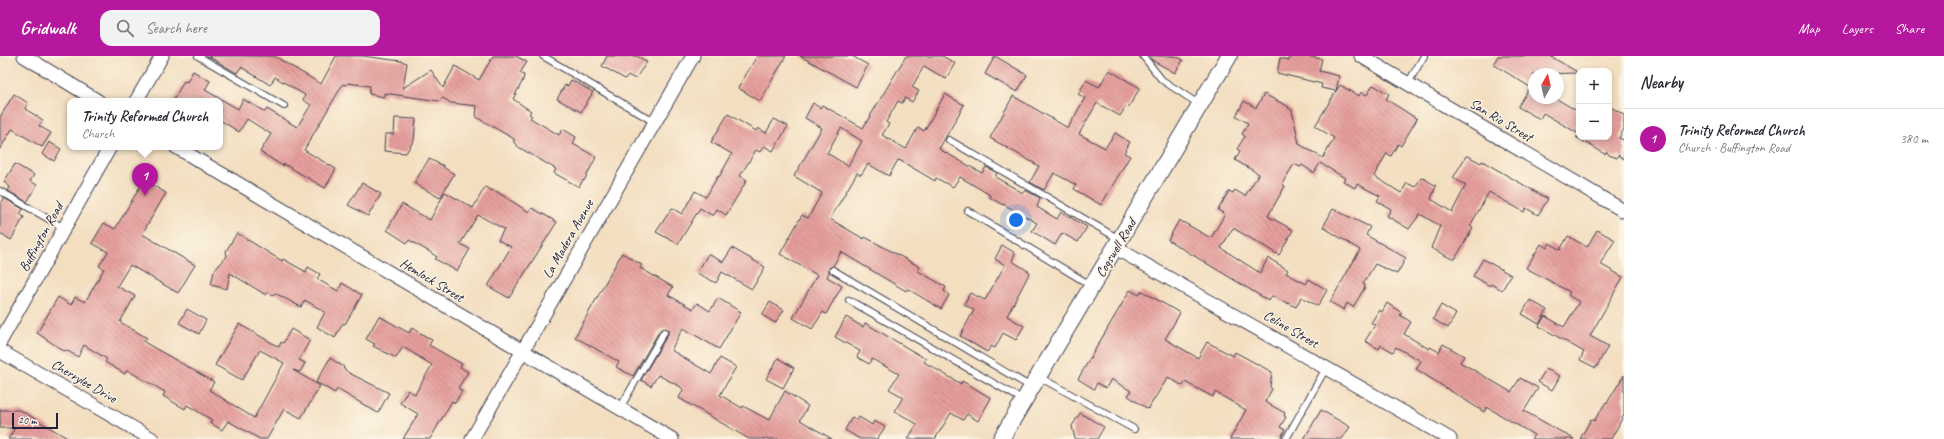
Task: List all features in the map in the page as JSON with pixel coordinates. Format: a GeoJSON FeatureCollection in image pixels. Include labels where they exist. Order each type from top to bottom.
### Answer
{"type":"FeatureCollection","features":[{"type":"Feature","properties":{"kind":"street"},"geometry":{"type":"LineString","coordinates":[[24,56],[93,98]]}},
{"type":"Feature","properties":{"kind":"street"},"geometry":{"type":"LineString","coordinates":[[138,98],[162,56]]}},
{"type":"Feature","properties":{"kind":"street","name":"La Madera Avenue"},"geometry":{"type":"LineString","coordinates":[[472,439],[693,56]]}},
{"type":"Feature","properties":{"kind":"street","name":"Cogswell Road"},"geometry":{"type":"LineString","coordinates":[[1004,438],[1024,401],[1229,56]]}},
{"type":"Feature","properties":{"kind":"street","name":"San Rio Street"},"geometry":{"type":"LineString","coordinates":[[1361,56],[1624,211]]}},
{"type":"Feature","properties":{"kind":"street","name":"Buffington Road"},"geometry":{"type":"LineString","coordinates":[[0,342],[108,150]]}},
{"type":"Feature","properties":{"kind":"street","name":"Hemlock Street"},"geometry":{"type":"LineString","coordinates":[[181,150],[672,439]]}},
{"type":"Feature","properties":{"kind":"street","name":"Celine Street"},"geometry":{"type":"LineString","coordinates":[[1118,244],[1326,368],[1450,439]]}},
{"type":"Feature","properties":{"kind":"street","name":"Cherrylee Drive"},"geometry":{"type":"LineString","coordinates":[[0,351],[152,439]]}},
{"type":"Feature","properties":{"kind":"lane"},"geometry":{"type":"LineString","coordinates":[[198,56],[284,106]]}},
{"type":"Feature","properties":{"kind":"lane"},"geometry":{"type":"LineString","coordinates":[[543,56],[654,122]]}},
{"type":"Feature","properties":{"kind":"lane"},"geometry":{"type":"LineString","coordinates":[[1143,56],[1162,80],[1200,106]]}},
{"type":"Feature","properties":{"kind":"lane"},"geometry":{"type":"LineString","coordinates":[[1408,83],[1424,56]]}},
{"type":"Feature","properties":{"kind":"lane"},"geometry":{"type":"LineString","coordinates":[[949,140],[1118,244]]}},
{"type":"Feature","properties":{"kind":"lane"},"geometry":{"type":"LineString","coordinates":[[0,191],[64,228]]}},
{"type":"Feature","properties":{"kind":"lane"},"geometry":{"type":"LineString","coordinates":[[968,211],[1093,286]]}},
{"type":"Feature","properties":{"kind":"lane"},"geometry":{"type":"LineString","coordinates":[[833,270],[1036,382],[1134,430]]}},
{"type":"Feature","properties":{"kind":"lane"},"geometry":{"type":"LineString","coordinates":[[849,300],[1024,401]]}},
{"type":"Feature","properties":{"kind":"lane"},"geometry":{"type":"LineString","coordinates":[[620,408],[664,332]]}},
{"type":"Feature","properties":{"kind":"lane"},"geometry":{"type":"LineString","coordinates":[[1286,439],[1326,368]]}},
{"type":"Feature","properties":{"kind":"building"},"geometry":{"type":"Polygon","coordinates":[[[208,56],[274,56],[321,84],[336,56],[362,56],[401,61],[407,63],[403,88],[431,70],[443,88],[455,66],[479,80],[493,56],[516,56],[527,62],[520,73],[524,75],[523,80],[513,99],[531,111],[529,114],[532,116],[530,118],[559,135],[563,129],[576,137],[573,144],[596,157],[584,181],[583,180],[579,187],[554,173],[556,169],[520,148],[514,143],[514,139],[476,117],[477,106],[451,103],[443,98],[439,101],[384,93],[384,97],[369,94],[370,86],[348,83],[347,85],[343,84],[304,150],[336,169],[325,188],[260,152],[271,134],[247,119],[239,132],[223,122],[223,100],[238,109],[243,99],[265,112],[267,109],[297,127],[311,105],[303,100],[305,95],[275,77],[270,85],[241,67],[237,73],[208,56]]]}},
{"type":"Feature","properties":{"kind":"building"},"geometry":{"type":"Polygon","coordinates":[[[607,56],[637,56],[647,62],[635,79],[628,75],[625,79],[602,66],[607,56]]]}},
{"type":"Feature","properties":{"kind":"building"},"geometry":{"type":"Polygon","coordinates":[[[757,56],[786,56],[760,101],[738,88],[757,56]]]}},
{"type":"Feature","properties":{"kind":"building"},"geometry":{"type":"Polygon","coordinates":[[[800,56],[852,56],[868,65],[856,87],[800,56]]]}},
{"type":"Feature","properties":{"kind":"building"},"geometry":{"type":"Polygon","coordinates":[[[906,56],[942,56],[955,63],[946,79],[924,66],[912,87],[919,91],[912,102],[905,98],[902,103],[898,101],[886,122],[889,124],[882,135],[906,149],[918,127],[924,131],[945,94],[964,105],[939,149],[982,173],[986,167],[997,173],[995,177],[1023,193],[1025,190],[1040,198],[1037,207],[1057,219],[1061,212],[1087,227],[1078,242],[1062,233],[1055,245],[1032,231],[1037,223],[989,197],[990,195],[960,177],[953,187],[936,178],[935,181],[898,160],[889,176],[868,164],[861,175],[857,173],[830,219],[864,239],[865,237],[920,267],[918,271],[946,287],[944,291],[949,295],[941,309],[908,289],[906,291],[841,252],[833,266],[829,268],[827,277],[842,286],[826,314],[823,312],[812,329],[793,318],[817,275],[780,254],[802,215],[808,218],[822,193],[794,176],[822,128],[805,118],[813,103],[820,108],[822,105],[863,128],[906,56]],[[841,128],[827,153],[848,166],[862,141],[841,128]]]}},
{"type":"Feature","properties":{"kind":"building"},"geometry":{"type":"Polygon","coordinates":[[[995,56],[1027,75],[1017,92],[985,74],[995,56]]]}},
{"type":"Feature","properties":{"kind":"building"},"geometry":{"type":"Polygon","coordinates":[[[1149,56],[1175,56],[1183,60],[1175,73],[1152,60],[1149,56]]]}},
{"type":"Feature","properties":{"kind":"building"},"geometry":{"type":"Polygon","coordinates":[[[1290,56],[1306,56],[1322,59],[1319,71],[1339,76],[1336,91],[1321,88],[1322,84],[1277,73],[1280,58],[1289,60],[1290,56]]]}},
{"type":"Feature","properties":{"kind":"building"},"geometry":{"type":"Polygon","coordinates":[[[1498,56],[1550,56],[1576,71],[1576,73],[1564,73],[1564,68],[1528,68],[1528,86],[1493,64],[1498,56]]]}},
{"type":"Feature","properties":{"kind":"building"},"geometry":{"type":"Polygon","coordinates":[[[1109,70],[1140,88],[1128,108],[1126,106],[1120,116],[1097,103],[1079,134],[1105,148],[1115,133],[1130,142],[1124,153],[1130,156],[1101,205],[1074,189],[1076,185],[1054,173],[1044,190],[1030,182],[1039,166],[990,138],[1013,96],[1068,128],[1085,98],[1078,94],[1086,80],[1099,87],[1109,70]]]}},
{"type":"Feature","properties":{"kind":"building"},"geometry":{"type":"Polygon","coordinates":[[[193,71],[210,81],[205,90],[219,98],[175,98],[184,81],[187,82],[193,71]]]}},
{"type":"Feature","properties":{"kind":"building"},"geometry":{"type":"Polygon","coordinates":[[[571,80],[593,92],[581,112],[557,99],[565,85],[568,86],[571,80]]]}},
{"type":"Feature","properties":{"kind":"building"},"geometry":{"type":"Polygon","coordinates":[[[1340,85],[1359,96],[1361,92],[1367,95],[1373,85],[1389,94],[1386,99],[1417,119],[1401,146],[1398,144],[1391,156],[1387,153],[1374,176],[1401,193],[1407,183],[1415,187],[1421,178],[1425,179],[1436,186],[1431,199],[1452,212],[1466,185],[1453,178],[1466,156],[1468,156],[1481,163],[1482,161],[1548,199],[1538,215],[1526,208],[1524,212],[1489,192],[1470,226],[1473,228],[1455,259],[1452,259],[1431,248],[1440,226],[1420,214],[1409,229],[1387,216],[1391,209],[1377,201],[1380,196],[1357,184],[1355,188],[1343,181],[1345,178],[1320,163],[1314,173],[1302,165],[1300,167],[1294,164],[1282,184],[1285,186],[1268,216],[1293,230],[1279,255],[1233,228],[1221,248],[1260,273],[1268,258],[1288,270],[1286,273],[1306,284],[1309,279],[1327,290],[1318,306],[1301,297],[1296,307],[1272,296],[1269,301],[1168,240],[1179,220],[1211,238],[1225,214],[1218,210],[1229,191],[1233,193],[1235,190],[1245,196],[1259,174],[1235,160],[1240,151],[1237,149],[1245,136],[1242,134],[1248,123],[1236,116],[1244,101],[1256,108],[1264,94],[1289,107],[1288,108],[1292,110],[1299,144],[1323,158],[1334,138],[1315,126],[1340,85]]]}},
{"type":"Feature","properties":{"kind":"building"},"geometry":{"type":"Polygon","coordinates":[[[1528,90],[1528,104],[1564,103],[1576,110],[1576,132],[1543,113],[1540,119],[1518,107],[1528,90]]]}},
{"type":"Feature","properties":{"kind":"building"},"geometry":{"type":"Polygon","coordinates":[[[14,94],[28,103],[25,109],[43,120],[39,126],[51,133],[42,147],[12,129],[0,149],[0,117],[14,94]]]}},
{"type":"Feature","properties":{"kind":"building"},"geometry":{"type":"Polygon","coordinates":[[[1612,108],[1624,115],[1624,129],[1619,138],[1624,140],[1624,159],[1618,155],[1617,158],[1609,155],[1607,152],[1605,154],[1581,140],[1612,140],[1612,108]]]}},
{"type":"Feature","properties":{"kind":"building"},"geometry":{"type":"Polygon","coordinates":[[[728,114],[756,131],[758,128],[766,133],[774,119],[788,126],[773,151],[764,146],[760,152],[756,150],[740,176],[747,180],[726,215],[717,209],[713,216],[700,208],[678,244],[656,232],[672,208],[682,214],[695,191],[706,197],[718,176],[719,177],[732,154],[711,142],[728,114]]]}},
{"type":"Feature","properties":{"kind":"building"},"geometry":{"type":"Polygon","coordinates":[[[395,118],[416,119],[414,140],[406,153],[384,151],[385,134],[394,134],[395,118]]]}},
{"type":"Feature","properties":{"kind":"building"},"geometry":{"type":"Polygon","coordinates":[[[49,142],[61,149],[54,161],[42,154],[49,142]]]}},
{"type":"Feature","properties":{"kind":"building"},"geometry":{"type":"Polygon","coordinates":[[[429,159],[444,166],[443,167],[454,174],[440,198],[414,183],[429,159]]]}},
{"type":"Feature","properties":{"kind":"building"},"geometry":{"type":"Polygon","coordinates":[[[15,164],[34,175],[30,181],[37,185],[27,202],[8,191],[10,187],[4,182],[15,164]]]}},
{"type":"Feature","properties":{"kind":"building"},"geometry":{"type":"Polygon","coordinates":[[[144,180],[166,193],[142,234],[195,265],[178,293],[130,265],[117,286],[135,296],[120,322],[147,338],[144,342],[214,382],[209,390],[254,418],[284,363],[260,350],[242,380],[215,365],[239,324],[279,347],[291,329],[310,340],[299,360],[305,363],[300,372],[293,370],[320,386],[301,418],[284,409],[267,439],[260,439],[228,421],[222,430],[210,423],[212,420],[187,405],[185,409],[163,396],[165,392],[127,370],[125,374],[105,362],[107,359],[84,345],[78,357],[66,350],[64,351],[37,333],[58,297],[71,305],[75,297],[85,302],[104,269],[99,266],[108,252],[92,243],[104,223],[115,229],[144,180]]]}},
{"type":"Feature","properties":{"kind":"building"},"geometry":{"type":"Polygon","coordinates":[[[362,183],[381,194],[368,216],[348,205],[362,183]]]}},
{"type":"Feature","properties":{"kind":"building"},"geometry":{"type":"Polygon","coordinates":[[[485,187],[493,191],[494,190],[529,212],[532,208],[557,222],[509,298],[488,286],[511,247],[498,240],[504,229],[478,215],[460,244],[470,249],[457,271],[435,259],[437,257],[430,252],[409,240],[407,243],[387,230],[402,204],[430,220],[445,192],[473,208],[485,187]]]}},
{"type":"Feature","properties":{"kind":"building"},"geometry":{"type":"Polygon","coordinates":[[[4,198],[23,209],[20,214],[24,217],[11,240],[0,233],[0,205],[4,198]]]}},
{"type":"Feature","properties":{"kind":"building"},"geometry":{"type":"Polygon","coordinates":[[[1333,209],[1370,227],[1366,235],[1406,258],[1397,274],[1375,264],[1363,284],[1365,285],[1364,289],[1353,307],[1347,303],[1344,310],[1330,302],[1360,250],[1323,227],[1333,209]]]}},
{"type":"Feature","properties":{"kind":"building"},"geometry":{"type":"Polygon","coordinates":[[[1597,230],[1615,240],[1600,264],[1623,277],[1590,336],[1608,346],[1596,368],[1580,360],[1584,352],[1539,326],[1545,316],[1564,327],[1579,302],[1568,295],[1570,292],[1526,268],[1541,244],[1547,248],[1550,243],[1560,250],[1568,236],[1587,247],[1597,230]]]}},
{"type":"Feature","properties":{"kind":"building"},"geometry":{"type":"Polygon","coordinates":[[[237,233],[282,261],[283,259],[306,272],[308,267],[320,274],[317,279],[338,291],[342,283],[362,295],[345,324],[343,323],[335,338],[317,327],[325,312],[305,300],[301,307],[275,293],[273,295],[268,292],[266,295],[230,273],[227,289],[211,285],[214,271],[227,256],[226,251],[237,233]]]}},
{"type":"Feature","properties":{"kind":"building"},"geometry":{"type":"Polygon","coordinates":[[[1002,245],[1015,253],[1012,261],[1030,272],[1007,316],[1024,326],[1016,340],[1003,333],[995,348],[991,346],[987,352],[960,336],[974,310],[964,304],[970,293],[985,300],[1005,265],[995,259],[1002,245]]]}},
{"type":"Feature","properties":{"kind":"building"},"geometry":{"type":"Polygon","coordinates":[[[732,248],[765,267],[752,289],[722,272],[716,283],[697,273],[708,254],[723,262],[732,248]]]}},
{"type":"Feature","properties":{"kind":"building"},"geometry":{"type":"Polygon","coordinates":[[[622,253],[642,265],[640,268],[673,287],[668,295],[693,309],[697,303],[710,311],[718,298],[741,312],[719,349],[683,328],[671,350],[711,374],[720,358],[736,367],[720,395],[742,408],[743,406],[769,420],[785,391],[808,406],[800,420],[832,439],[749,439],[679,398],[683,390],[681,387],[658,375],[651,386],[641,380],[668,334],[668,330],[666,328],[660,330],[633,376],[616,367],[619,362],[575,337],[622,253]]]}},
{"type":"Feature","properties":{"kind":"building"},"geometry":{"type":"Polygon","coordinates":[[[1483,259],[1511,275],[1502,290],[1491,284],[1490,286],[1473,276],[1483,259]]]}},
{"type":"Feature","properties":{"kind":"building"},"geometry":{"type":"Polygon","coordinates":[[[1130,290],[1139,295],[1142,291],[1180,313],[1165,339],[1198,358],[1207,342],[1233,356],[1235,352],[1272,372],[1270,387],[1272,389],[1265,402],[1285,413],[1284,416],[1286,417],[1280,427],[1285,430],[1280,439],[1230,439],[1246,410],[1215,392],[1213,397],[1185,382],[1183,386],[1168,377],[1148,409],[1128,396],[1131,391],[1111,379],[1106,388],[1097,383],[1094,389],[1078,379],[1130,290]]]}},
{"type":"Feature","properties":{"kind":"building"},"geometry":{"type":"Polygon","coordinates":[[[1530,300],[1547,310],[1539,324],[1522,314],[1530,300]]]}},
{"type":"Feature","properties":{"kind":"building"},"geometry":{"type":"Polygon","coordinates":[[[770,302],[784,310],[775,323],[762,315],[770,302]]]}},
{"type":"Feature","properties":{"kind":"building"},"geometry":{"type":"Polygon","coordinates":[[[1387,303],[1402,313],[1400,315],[1411,322],[1404,334],[1429,349],[1430,347],[1439,352],[1443,344],[1464,356],[1460,362],[1511,392],[1520,378],[1538,388],[1524,411],[1574,439],[1531,439],[1534,435],[1487,407],[1484,412],[1416,369],[1421,361],[1396,347],[1393,352],[1381,345],[1379,349],[1365,341],[1375,325],[1371,323],[1379,310],[1382,312],[1387,303]]]}},
{"type":"Feature","properties":{"kind":"building"},"geometry":{"type":"Polygon","coordinates":[[[1441,305],[1456,314],[1448,328],[1433,319],[1441,305]]]}},
{"type":"Feature","properties":{"kind":"building"},"geometry":{"type":"Polygon","coordinates":[[[187,309],[206,320],[199,334],[179,323],[187,309]]]}},
{"type":"Feature","properties":{"kind":"building"},"geometry":{"type":"Polygon","coordinates":[[[379,316],[409,333],[412,328],[432,340],[429,345],[462,364],[460,367],[468,372],[458,388],[462,391],[455,403],[452,401],[430,439],[403,439],[418,414],[400,403],[408,390],[415,394],[432,365],[403,347],[396,358],[373,346],[375,344],[366,339],[379,316]]]}},
{"type":"Feature","properties":{"kind":"building"},"geometry":{"type":"Polygon","coordinates":[[[846,317],[863,327],[865,323],[926,359],[924,362],[961,384],[962,381],[991,398],[978,421],[967,414],[963,420],[951,413],[935,439],[908,439],[917,424],[895,411],[903,397],[889,389],[899,374],[872,359],[869,364],[857,357],[860,351],[835,337],[846,317]]]}},
{"type":"Feature","properties":{"kind":"building"},"geometry":{"type":"Polygon","coordinates":[[[330,358],[344,367],[343,368],[349,373],[389,393],[378,413],[337,389],[335,393],[316,382],[330,358]]]}},
{"type":"Feature","properties":{"kind":"building"},"geometry":{"type":"Polygon","coordinates":[[[778,358],[794,368],[783,388],[766,379],[778,358]]]}},
{"type":"Feature","properties":{"kind":"building"},"geometry":{"type":"Polygon","coordinates":[[[1546,369],[1560,376],[1552,390],[1538,382],[1546,369]]]}},
{"type":"Feature","properties":{"kind":"building"},"geometry":{"type":"Polygon","coordinates":[[[1624,375],[1624,415],[1611,439],[1580,439],[1591,419],[1594,421],[1624,375]]]}},
{"type":"Feature","properties":{"kind":"building"},"geometry":{"type":"Polygon","coordinates":[[[0,410],[20,410],[69,439],[8,439],[15,428],[0,428],[0,410]]]}},
{"type":"Feature","properties":{"kind":"building"},"geometry":{"type":"Polygon","coordinates":[[[1321,410],[1350,427],[1342,439],[1304,439],[1321,410]]]}},
{"type":"Feature","properties":{"kind":"building"},"geometry":{"type":"Polygon","coordinates":[[[1080,413],[1104,427],[1097,439],[1075,439],[1072,426],[1080,413]]]}},
{"type":"Feature","properties":{"kind":"building"},"geometry":{"type":"Polygon","coordinates":[[[852,417],[857,420],[859,417],[872,425],[874,421],[885,427],[877,439],[860,439],[845,430],[852,417]]]}},
{"type":"Feature","properties":{"kind":"place","name":"Trinity Reformed Church"},"geometry":{"type":"Point","coordinates":[145,196]}}]}
